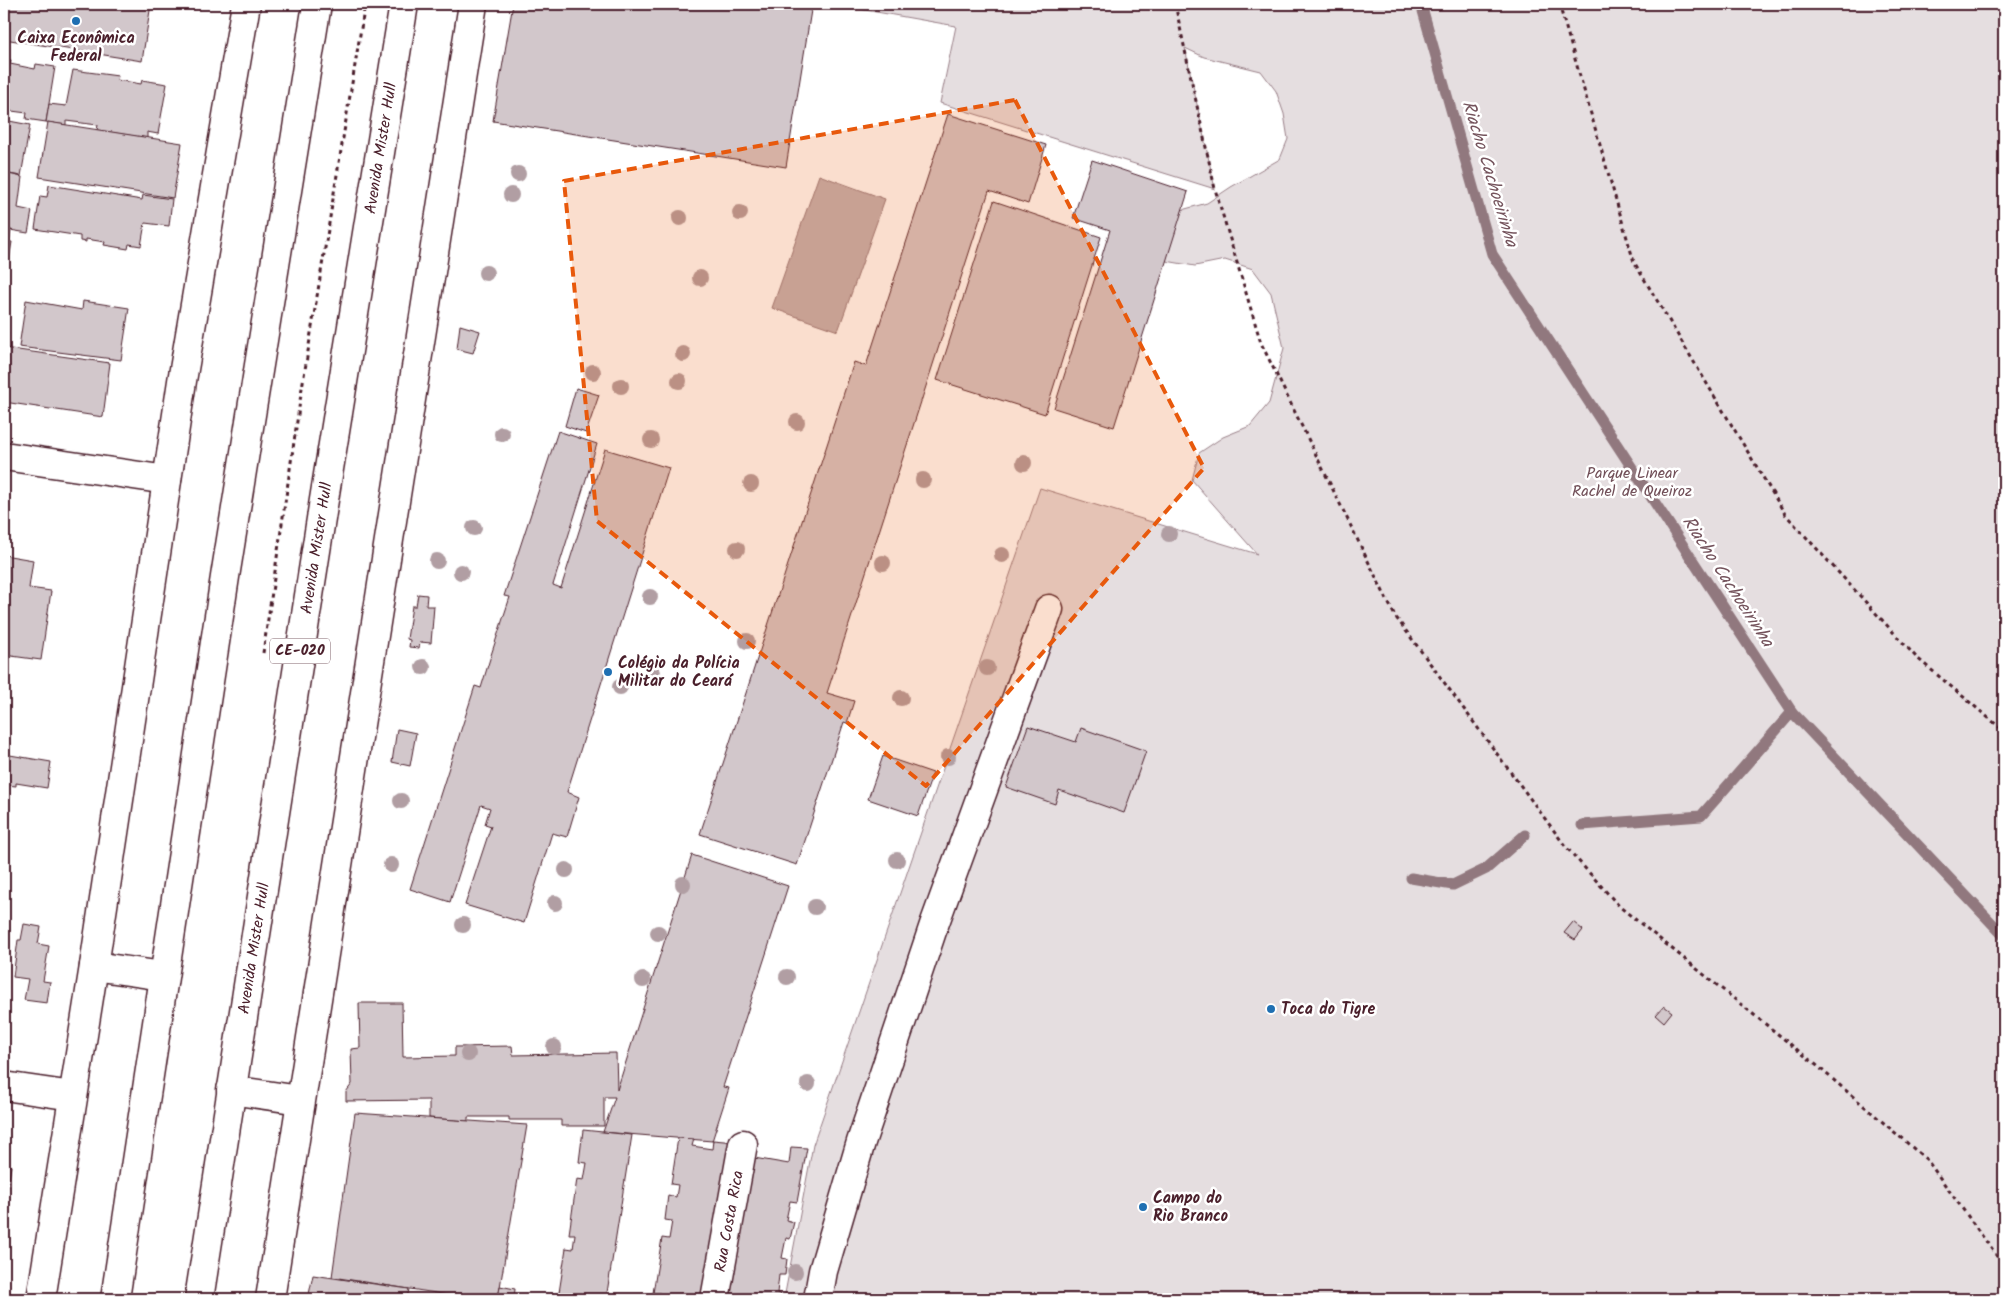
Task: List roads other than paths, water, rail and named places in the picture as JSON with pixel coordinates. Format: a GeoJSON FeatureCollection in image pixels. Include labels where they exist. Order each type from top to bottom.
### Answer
{"type":"FeatureCollection","features":[{"type":"Feature","properties":{"kind":"main road"},"geometry":{"type":"LineString","coordinates":[[42,1299],[167,480],[246,4]]}},
{"type":"Feature","properties":{"kind":"main road"},"geometry":{"type":"LineString","coordinates":[[115,1299],[247,436],[317,4]]}},
{"type":"Feature","properties":{"kind":"main road","name":"Avenida Mister Hull"},"geometry":{"type":"LineString","coordinates":[[199,1299],[404,4]]}},
{"type":"Feature","properties":{"kind":"main road"},"geometry":{"type":"LineString","coordinates":[[270,1299],[473,4]]}},
{"type":"Feature","properties":{"kind":"main road"},"geometry":{"type":"LineString","coordinates":[[4,456],[167,480]]}},
{"type":"Feature","properties":{"kind":"main road"},"geometry":{"type":"LineString","coordinates":[[818,1299],[823,1271],[867,1124],[934,925],[1049,609]]}},
{"type":"Feature","properties":{"kind":"main road"},"geometry":{"type":"LineString","coordinates":[[94,966],[163,976]]}},
{"type":"Feature","properties":{"kind":"main road"},"geometry":{"type":"LineString","coordinates":[[4,1086],[73,1096]]}},
{"type":"Feature","properties":{"kind":"main road"},"geometry":{"type":"LineString","coordinates":[[231,1090],[300,1100]]}},
{"type":"Feature","properties":{"kind":"main road","name":"Rua Costa Rica"},"geometry":{"type":"LineString","coordinates":[[715,1299],[743,1144]]}},
{"type":"Feature","properties":{"kind":"waterway","name":"Riacho Cachoeirinha"},"geometry":{"type":"LineString","coordinates":[[1421,4],[1492,254],[1792,712],[2004,936]]}},
{"type":"Feature","properties":{"kind":"waterway"},"geometry":{"type":"LineString","coordinates":[[1582,825],[1701,816],[1792,712]]}},
{"type":"Feature","properties":{"kind":"waterway"},"geometry":{"type":"LineString","coordinates":[[1411,878],[1453,885],[1486,869],[1525,835]]}},
{"type":"Feature","properties":{"kind":"place","name":"Caixa Econômica Federal"},"geometry":{"type":"Point","coordinates":[76,21]}},
{"type":"Feature","properties":{"kind":"place","name":"Colégio da Polícia Militar do Ceará"},"geometry":{"type":"Point","coordinates":[608,672]}},
{"type":"Feature","properties":{"kind":"place","name":"Toca do Tigre"},"geometry":{"type":"Point","coordinates":[1271,1009]}},
{"type":"Feature","properties":{"kind":"place","name":"Campo do Rio Branco"},"geometry":{"type":"Point","coordinates":[1143,1207]}},
{"type":"Feature","properties":{"kind":"park label","name":"Parque Linear Rachel de Queiroz"},"geometry":{"type":"Point","coordinates":[1632,482]}}]}
